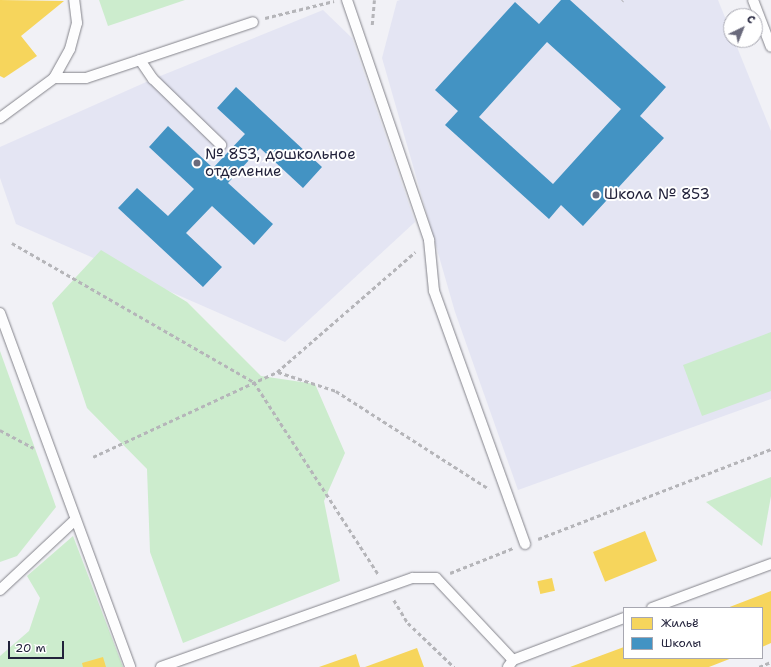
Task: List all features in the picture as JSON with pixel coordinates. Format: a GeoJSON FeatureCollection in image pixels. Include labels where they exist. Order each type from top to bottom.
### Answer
{"type":"FeatureCollection","features":[{"type":"Feature","properties":{"kind":"lane"},"geometry":{"type":"LineString","coordinates":[[0,118],[54,78],[70,49],[77,23],[74,0]]}},
{"type":"Feature","properties":{"kind":"lane"},"geometry":{"type":"LineString","coordinates":[[347,0],[429,240],[434,291],[525,544]]}},
{"type":"Feature","properties":{"kind":"lane"},"geometry":{"type":"LineString","coordinates":[[753,0],[771,47]]}},
{"type":"Feature","properties":{"kind":"lane"},"geometry":{"type":"LineString","coordinates":[[54,78],[86,78],[253,22]]}},
{"type":"Feature","properties":{"kind":"lane"},"geometry":{"type":"LineString","coordinates":[[140,60],[153,79],[221,145]]}},
{"type":"Feature","properties":{"kind":"lane"},"geometry":{"type":"LineString","coordinates":[[0,313],[130,667]]}},
{"type":"Feature","properties":{"kind":"lane"},"geometry":{"type":"LineString","coordinates":[[0,590],[75,520]]}},
{"type":"Feature","properties":{"kind":"lane"},"geometry":{"type":"LineString","coordinates":[[655,607],[771,564]]}},
{"type":"Feature","properties":{"kind":"lane"},"geometry":{"type":"LineString","coordinates":[[161,667],[413,578],[436,578],[511,663],[623,618]]}},
{"type":"Feature","properties":{"kind":"path"},"geometry":{"type":"LineString","coordinates":[[253,22],[338,0]]}},
{"type":"Feature","properties":{"kind":"path"},"geometry":{"type":"LineString","coordinates":[[92,456],[277,372],[429,240]]}},
{"type":"Feature","properties":{"kind":"path"},"geometry":{"type":"LineString","coordinates":[[12,243],[254,382],[408,623],[454,667]]}},
{"type":"Feature","properties":{"kind":"path"},"geometry":{"type":"LineString","coordinates":[[277,372],[336,391],[510,502]]}},
{"type":"Feature","properties":{"kind":"path"},"geometry":{"type":"LineString","coordinates":[[0,430],[52,457]]}},
{"type":"Feature","properties":{"kind":"path"},"geometry":{"type":"LineString","coordinates":[[436,578],[771,449]]}},
{"type":"Feature","properties":{"kind":"path"},"geometry":{"type":"LineString","coordinates":[[759,667],[771,662]]}},
{"type":"Feature","properties":{"kind":"shaded area","name":"Школа № 853"},"geometry":{"type":"Polygon","coordinates":[[[718,0],[723,12],[723,48],[737,48],[771,131],[771,399],[518,490],[455,312],[382,58],[397,1],[718,0]]]}},
{"type":"Feature","properties":{"kind":"shaded area","name":"№ 853, дошкольное отделение"},"geometry":{"type":"Polygon","coordinates":[[[323,10],[352,38],[415,222],[285,342],[16,224],[0,178],[0,147],[153,79],[323,10]]]}},
{"type":"Feature","properties":{"kind":"green space"},"geometry":{"type":"Polygon","coordinates":[[[99,0],[185,0],[108,26],[99,0]]]}},
{"type":"Feature","properties":{"kind":"green space"},"geometry":{"type":"Polygon","coordinates":[[[101,250],[187,302],[261,376],[315,384],[345,453],[324,501],[340,581],[183,643],[150,552],[147,469],[87,408],[52,303],[101,250]]]}},
{"type":"Feature","properties":{"kind":"green space"},"geometry":{"type":"Polygon","coordinates":[[[771,332],[771,391],[702,416],[683,365],[771,332]]]}},
{"type":"Feature","properties":{"kind":"green space"},"geometry":{"type":"Polygon","coordinates":[[[0,351],[56,507],[17,556],[0,562],[0,351]]]}},
{"type":"Feature","properties":{"kind":"green space"},"geometry":{"type":"Polygon","coordinates":[[[771,477],[771,496],[762,546],[706,502],[771,477]]]}},
{"type":"Feature","properties":{"kind":"green space"},"geometry":{"type":"Polygon","coordinates":[[[73,536],[123,667],[0,667],[0,656],[29,631],[40,598],[27,576],[73,536]]]}},
{"type":"Feature","properties":{"kind":"building: Жильё"},"geometry":{"type":"Polygon","coordinates":[[[0,0],[64,1],[21,36],[37,56],[4,78],[0,76],[0,0]]]}},
{"type":"Feature","properties":{"kind":"building: Жильё"},"geometry":{"type":"Polygon","coordinates":[[[645,531],[657,561],[605,582],[593,552],[645,531]]]}},
{"type":"Feature","properties":{"kind":"building: Жильё"},"geometry":{"type":"Polygon","coordinates":[[[552,578],[555,591],[540,594],[537,581],[552,578]]]}},
{"type":"Feature","properties":{"kind":"building: Жильё"},"geometry":{"type":"Polygon","coordinates":[[[771,591],[771,643],[763,647],[763,607],[730,607],[771,591]]]}},
{"type":"Feature","properties":{"kind":"building: Жильё"},"geometry":{"type":"Polygon","coordinates":[[[623,647],[623,659],[729,659],[709,667],[570,667],[623,647]]]}},
{"type":"Feature","properties":{"kind":"building: Жильё"},"geometry":{"type":"Polygon","coordinates":[[[417,648],[424,667],[365,667],[417,648]]]}},
{"type":"Feature","properties":{"kind":"building: Жильё"},"geometry":{"type":"Polygon","coordinates":[[[356,654],[360,667],[319,667],[356,654]]]}},
{"type":"Feature","properties":{"kind":"building: Жильё"},"geometry":{"type":"Polygon","coordinates":[[[103,657],[106,667],[83,667],[82,663],[103,657]]]}},
{"type":"Feature","properties":{"kind":"building: Школы"},"geometry":{"type":"Polygon","coordinates":[[[561,0],[570,0],[666,87],[640,116],[664,138],[583,226],[561,205],[549,219],[445,125],[458,111],[435,90],[515,2],[539,24],[561,0]],[[547,42],[479,117],[553,184],[621,109],[547,42]]]}},
{"type":"Feature","properties":{"kind":"building: Школы"},"geometry":{"type":"Polygon","coordinates":[[[236,87],[322,167],[303,188],[260,148],[228,183],[273,224],[254,245],[212,206],[186,233],[222,267],[203,287],[118,208],[137,188],[168,216],[194,189],[149,147],[168,126],[213,168],[245,134],[217,108],[236,87]]]}},
{"type":"Feature","properties":{"kind":"place","name":"№ 853, дошкольное отделение"},"geometry":{"type":"Point","coordinates":[197,163]}},
{"type":"Feature","properties":{"kind":"place","name":"Школа № 853"},"geometry":{"type":"Point","coordinates":[596,195]}}]}
